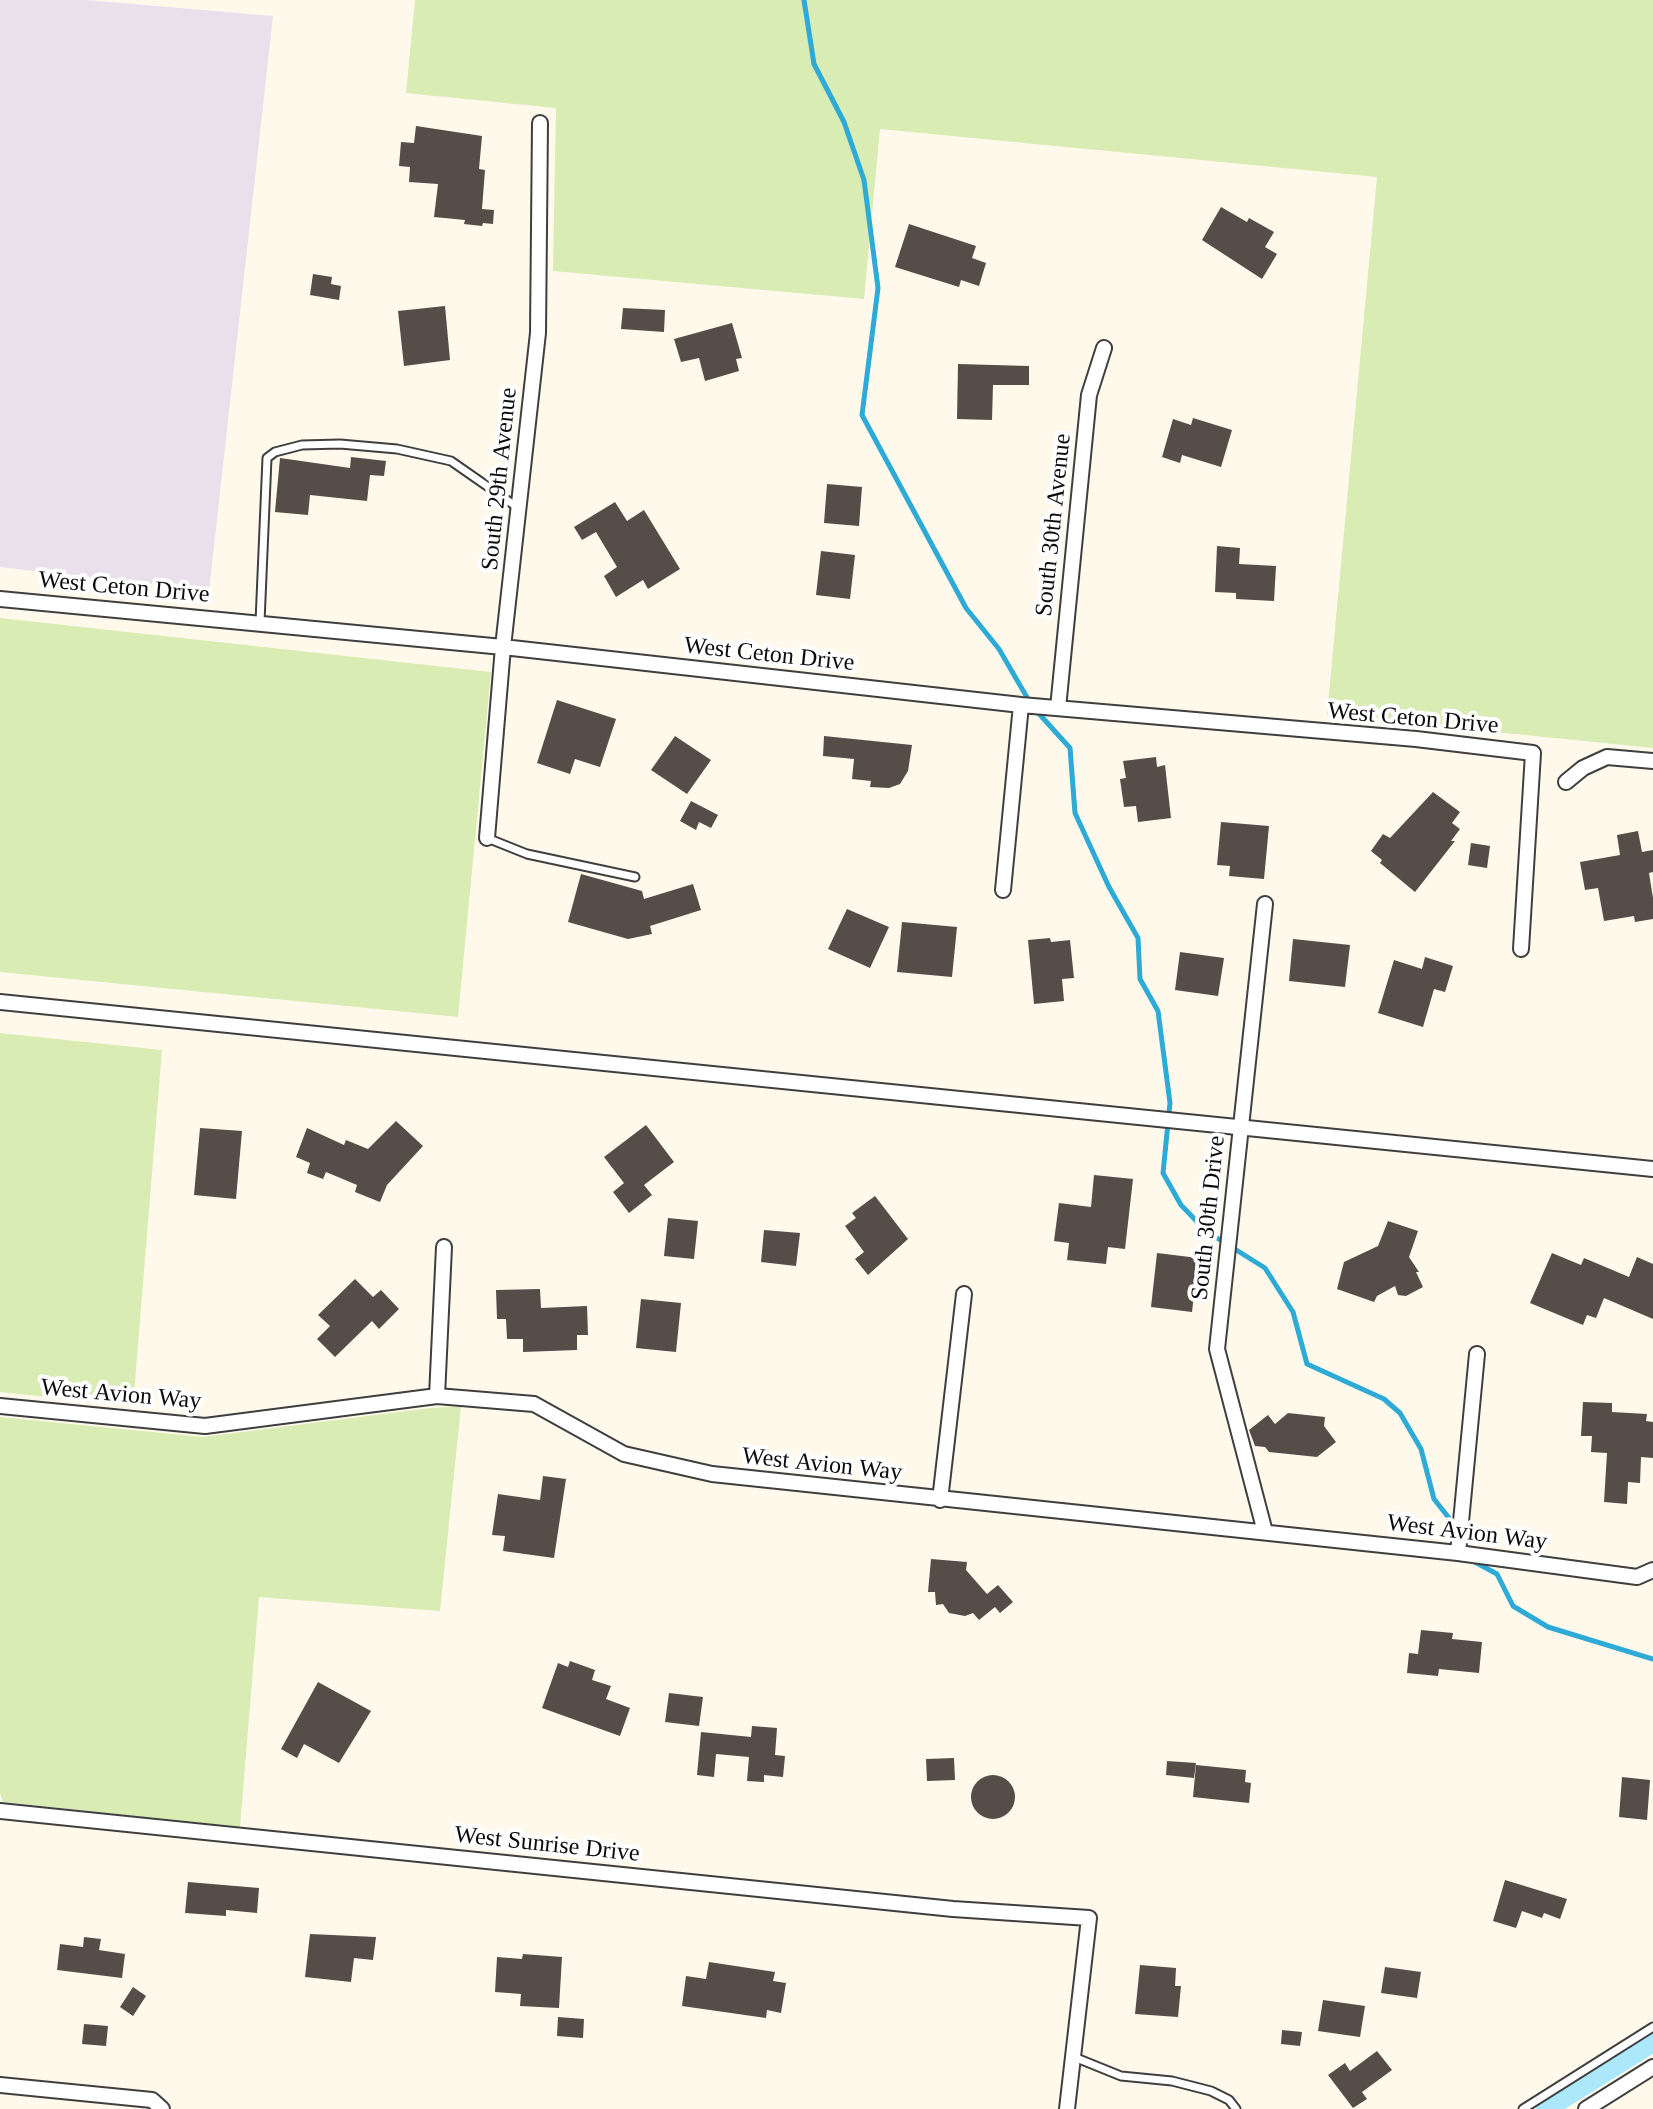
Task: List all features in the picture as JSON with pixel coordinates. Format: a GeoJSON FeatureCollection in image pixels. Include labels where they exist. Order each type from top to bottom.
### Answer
{"type":"FeatureCollection","features":[{"type":"Feature","properties":{"kind":"street","name":"South 29th Avenue"},"geometry":{"type":"LineString","coordinates":[[487,838],[503,647],[538,333],[540,123]]}},
{"type":"Feature","properties":{"kind":"street","name":"South 30th Avenue"},"geometry":{"type":"LineString","coordinates":[[1058,708],[1089,395],[1104,348]]}},
{"type":"Feature","properties":{"kind":"street","name":"West Ceton Drive"},"geometry":{"type":"LineString","coordinates":[[0,599],[503,647],[1021,705],[1416,739],[1533,753],[1521,949]]}},
{"type":"Feature","properties":{"kind":"street"},"geometry":{"type":"LineString","coordinates":[[1003,890],[1021,705]]}},
{"type":"Feature","properties":{"kind":"street"},"geometry":{"type":"LineString","coordinates":[[1566,782],[1583,768],[1607,757],[1653,761]]}},
{"type":"Feature","properties":{"kind":"street","name":"South 30th Drive"},"geometry":{"type":"LineString","coordinates":[[1265,904],[1217,1349],[1265,1532]]}},
{"type":"Feature","properties":{"kind":"street"},"geometry":{"type":"LineString","coordinates":[[0,1002],[1653,1169]]}},
{"type":"Feature","properties":{"kind":"street"},"geometry":{"type":"LineString","coordinates":[[437,1396],[444,1247]]}},
{"type":"Feature","properties":{"kind":"street"},"geometry":{"type":"LineString","coordinates":[[940,1500],[964,1294]]}},
{"type":"Feature","properties":{"kind":"street"},"geometry":{"type":"LineString","coordinates":[[1458,1553],[1477,1354]]}},
{"type":"Feature","properties":{"kind":"street","name":"West Avion Way"},"geometry":{"type":"LineString","coordinates":[[0,1406],[205,1426],[437,1396],[534,1404],[624,1454],[712,1474],[1458,1553],[1637,1577],[1653,1570]]}},
{"type":"Feature","properties":{"kind":"street","name":"West Sunrise Drive"},"geometry":{"type":"LineString","coordinates":[[0,1811],[953,1909],[1089,1918],[1072,2057]]}},
{"type":"Feature","properties":{"kind":"street"},"geometry":{"type":"LineString","coordinates":[[1067,2109],[1072,2057]]}},
{"type":"Feature","properties":{"kind":"street"},"geometry":{"type":"LineString","coordinates":[[1586,2109],[1653,2067]]}},
{"type":"Feature","properties":{"kind":"street"},"geometry":{"type":"LineString","coordinates":[[0,2085],[152,2100],[162,2109]]}},
{"type":"Feature","properties":{"kind":"lane"},"geometry":{"type":"LineString","coordinates":[[260,622],[267,458],[275,452],[302,445],[340,444],[397,449],[451,461],[519,508]]}},
{"type":"Feature","properties":{"kind":"lane"},"geometry":{"type":"LineString","coordinates":[[487,838],[527,854],[635,877]]}},
{"type":"Feature","properties":{"kind":"lane"},"geometry":{"type":"LineString","coordinates":[[1523,2109],[1653,2027]]}},
{"type":"Feature","properties":{"kind":"lane"},"geometry":{"type":"LineString","coordinates":[[1072,2057],[1121,2076],[1172,2081],[1211,2091],[1229,2100],[1236,2109]]}},
{"type":"Feature","properties":{"kind":"shaded area"},"geometry":{"type":"Polygon","coordinates":[[[0,0],[87,0],[273,16],[209,591],[0,567],[0,0]]]}},
{"type":"Feature","properties":{"kind":"green space"},"geometry":{"type":"Polygon","coordinates":[[[415,0],[1653,0],[1653,748],[1327,715],[1377,177],[880,129],[864,299],[553,271],[556,108],[406,93],[415,0]]]}},
{"type":"Feature","properties":{"kind":"green space"},"geometry":{"type":"Polygon","coordinates":[[[0,618],[491,672],[458,1017],[0,972],[0,618]]]}},
{"type":"Feature","properties":{"kind":"green space"},"geometry":{"type":"Polygon","coordinates":[[[0,1033],[162,1050],[133,1406],[0,1392],[0,1033]]]}},
{"type":"Feature","properties":{"kind":"green space"},"geometry":{"type":"Polygon","coordinates":[[[461,1406],[440,1611],[259,1597],[240,1827],[3,1802],[0,1793],[0,1417],[203,1437],[461,1406]]]}},
{"type":"Feature","properties":{"kind":"building"},"geometry":{"type":"Polygon","coordinates":[[[416,126],[482,136],[479,169],[485,170],[482,209],[494,210],[493,224],[464,224],[465,220],[434,217],[438,184],[409,182],[410,167],[399,166],[401,142],[414,143],[416,126]]]}},
{"type":"Feature","properties":{"kind":"building"},"geometry":{"type":"Polygon","coordinates":[[[1221,207],[1247,222],[1249,218],[1274,232],[1265,247],[1277,254],[1262,279],[1202,240],[1221,207]]]}},
{"type":"Feature","properties":{"kind":"building"},"geometry":{"type":"Polygon","coordinates":[[[909,224],[976,246],[972,258],[986,263],[979,286],[961,280],[959,287],[895,267],[909,224]]]}},
{"type":"Feature","properties":{"kind":"building"},"geometry":{"type":"Polygon","coordinates":[[[313,274],[332,277],[331,284],[341,286],[339,300],[310,295],[313,274]]]}},
{"type":"Feature","properties":{"kind":"building"},"geometry":{"type":"Polygon","coordinates":[[[445,306],[450,360],[404,366],[398,311],[445,306]]]}},
{"type":"Feature","properties":{"kind":"building"},"geometry":{"type":"Polygon","coordinates":[[[623,308],[665,310],[664,332],[621,329],[623,308]]]}},
{"type":"Feature","properties":{"kind":"building"},"geometry":{"type":"Polygon","coordinates":[[[732,323],[742,358],[736,359],[739,371],[705,381],[699,358],[681,362],[674,339],[732,323]]]}},
{"type":"Feature","properties":{"kind":"building"},"geometry":{"type":"Polygon","coordinates":[[[958,364],[1029,366],[1029,385],[993,385],[992,420],[957,419],[958,364]]]}},
{"type":"Feature","properties":{"kind":"building"},"geometry":{"type":"Polygon","coordinates":[[[1193,418],[1232,430],[1221,467],[1182,455],[1180,463],[1162,457],[1173,419],[1191,425],[1193,418]]]}},
{"type":"Feature","properties":{"kind":"building"},"geometry":{"type":"Polygon","coordinates":[[[351,457],[386,461],[384,476],[370,475],[367,501],[310,495],[308,515],[275,512],[280,458],[350,468],[351,457]]]}},
{"type":"Feature","properties":{"kind":"building"},"geometry":{"type":"Polygon","coordinates":[[[827,484],[862,487],[859,526],[824,523],[827,484]]]}},
{"type":"Feature","properties":{"kind":"building"},"geometry":{"type":"Polygon","coordinates":[[[615,502],[627,521],[644,510],[680,569],[648,589],[643,580],[616,597],[604,576],[617,567],[596,532],[582,540],[574,527],[615,502]]]}},
{"type":"Feature","properties":{"kind":"building"},"geometry":{"type":"Polygon","coordinates":[[[1217,546],[1240,548],[1239,564],[1276,566],[1274,601],[1236,599],[1236,593],[1215,592],[1217,546]]]}},
{"type":"Feature","properties":{"kind":"building"},"geometry":{"type":"Polygon","coordinates":[[[821,551],[855,555],[850,599],[816,595],[821,551]]]}},
{"type":"Feature","properties":{"kind":"building"},"geometry":{"type":"Polygon","coordinates":[[[557,700],[616,719],[600,767],[575,759],[570,774],[537,763],[557,700]]]}},
{"type":"Feature","properties":{"kind":"building"},"geometry":{"type":"Polygon","coordinates":[[[675,736],[711,760],[687,794],[651,770],[675,736]]]}},
{"type":"Feature","properties":{"kind":"building"},"geometry":{"type":"Polygon","coordinates":[[[824,736],[912,745],[908,771],[900,784],[889,788],[870,787],[871,781],[852,779],[854,759],[823,756],[824,736]]]}},
{"type":"Feature","properties":{"kind":"building"},"geometry":{"type":"Polygon","coordinates":[[[1156,757],[1157,767],[1165,765],[1171,818],[1138,822],[1136,806],[1124,807],[1120,779],[1126,778],[1123,761],[1156,757]]]}},
{"type":"Feature","properties":{"kind":"building"},"geometry":{"type":"Polygon","coordinates":[[[1433,792],[1460,812],[1452,823],[1460,829],[1451,841],[1455,841],[1415,892],[1380,863],[1382,860],[1371,851],[1383,834],[1390,838],[1433,792]]]}},
{"type":"Feature","properties":{"kind":"building"},"geometry":{"type":"Polygon","coordinates":[[[691,801],[718,815],[711,828],[699,822],[696,830],[680,821],[691,801]]]}},
{"type":"Feature","properties":{"kind":"building"},"geometry":{"type":"Polygon","coordinates":[[[1221,822],[1269,826],[1264,879],[1229,876],[1230,866],[1217,865],[1221,822]]]}},
{"type":"Feature","properties":{"kind":"building"},"geometry":{"type":"Polygon","coordinates":[[[1638,831],[1642,852],[1653,850],[1653,872],[1649,873],[1653,919],[1635,922],[1634,916],[1604,921],[1598,888],[1585,890],[1580,862],[1620,855],[1617,835],[1638,831]]]}},
{"type":"Feature","properties":{"kind":"building"},"geometry":{"type":"Polygon","coordinates":[[[1471,843],[1490,846],[1487,868],[1468,865],[1471,843]]]}},
{"type":"Feature","properties":{"kind":"building"},"geometry":{"type":"Polygon","coordinates":[[[581,874],[642,891],[644,899],[693,884],[701,910],[650,926],[652,934],[628,939],[568,922],[581,874]]]}},
{"type":"Feature","properties":{"kind":"building"},"geometry":{"type":"Polygon","coordinates":[[[847,909],[889,927],[870,968],[828,949],[847,909]]]}},
{"type":"Feature","properties":{"kind":"building"},"geometry":{"type":"Polygon","coordinates":[[[902,922],[957,927],[952,977],[897,972],[902,922]]]}},
{"type":"Feature","properties":{"kind":"building"},"geometry":{"type":"Polygon","coordinates":[[[1050,938],[1051,942],[1070,940],[1074,978],[1062,979],[1064,1001],[1034,1004],[1028,940],[1050,938]]]}},
{"type":"Feature","properties":{"kind":"building"},"geometry":{"type":"Polygon","coordinates":[[[1293,939],[1350,945],[1345,987],[1289,981],[1293,939]]]}},
{"type":"Feature","properties":{"kind":"building"},"geometry":{"type":"Polygon","coordinates":[[[1180,952],[1224,958],[1218,996],[1175,990],[1180,952]]]}},
{"type":"Feature","properties":{"kind":"building"},"geometry":{"type":"Polygon","coordinates":[[[1425,957],[1453,966],[1445,992],[1434,989],[1423,1027],[1378,1013],[1394,960],[1422,969],[1425,957]]]}},
{"type":"Feature","properties":{"kind":"building"},"geometry":{"type":"Polygon","coordinates":[[[396,1121],[423,1146],[387,1185],[380,1202],[355,1192],[357,1185],[326,1172],[323,1179],[307,1173],[310,1163],[296,1157],[307,1128],[344,1145],[346,1140],[368,1149],[396,1121]]]}},
{"type":"Feature","properties":{"kind":"building"},"geometry":{"type":"Polygon","coordinates":[[[646,1125],[674,1162],[644,1185],[652,1195],[629,1213],[613,1192],[624,1183],[604,1157],[646,1125]]]}},
{"type":"Feature","properties":{"kind":"building"},"geometry":{"type":"Polygon","coordinates":[[[200,1128],[242,1131],[236,1199],[194,1195],[200,1128]]]}},
{"type":"Feature","properties":{"kind":"building"},"geometry":{"type":"Polygon","coordinates":[[[1094,1175],[1133,1179],[1125,1249],[1108,1247],[1106,1264],[1067,1260],[1069,1243],[1054,1241],[1059,1203],[1091,1207],[1094,1175]]]}},
{"type":"Feature","properties":{"kind":"building"},"geometry":{"type":"Polygon","coordinates":[[[875,1196],[908,1239],[868,1275],[855,1259],[864,1252],[845,1226],[856,1218],[852,1213],[875,1196]]]}},
{"type":"Feature","properties":{"kind":"building"},"geometry":{"type":"Polygon","coordinates":[[[668,1218],[698,1221],[694,1259],[664,1256],[668,1218]]]}},
{"type":"Feature","properties":{"kind":"building"},"geometry":{"type":"Polygon","coordinates":[[[1388,1221],[1418,1231],[1409,1257],[1419,1272],[1416,1272],[1423,1287],[1406,1296],[1398,1295],[1395,1286],[1377,1296],[1374,1302],[1337,1289],[1344,1262],[1378,1246],[1388,1221]]]}},
{"type":"Feature","properties":{"kind":"building"},"geometry":{"type":"Polygon","coordinates":[[[764,1230],[800,1233],[796,1266],[761,1262],[764,1230]]]}},
{"type":"Feature","properties":{"kind":"building"},"geometry":{"type":"Polygon","coordinates":[[[1157,1253],[1198,1258],[1192,1312],[1151,1307],[1157,1253]]]}},
{"type":"Feature","properties":{"kind":"building"},"geometry":{"type":"Polygon","coordinates":[[[1552,1253],[1581,1265],[1584,1258],[1629,1277],[1637,1257],[1653,1264],[1653,1319],[1604,1298],[1596,1318],[1587,1315],[1583,1325],[1530,1303],[1552,1253]]]}},
{"type":"Feature","properties":{"kind":"building"},"geometry":{"type":"Polygon","coordinates":[[[355,1279],[373,1297],[381,1290],[399,1309],[379,1329],[372,1321],[335,1357],[317,1339],[330,1326],[318,1315],[355,1279]]]}},
{"type":"Feature","properties":{"kind":"building"},"geometry":{"type":"Polygon","coordinates":[[[540,1289],[541,1308],[587,1306],[588,1335],[577,1335],[577,1350],[523,1352],[523,1339],[507,1339],[506,1319],[497,1319],[496,1290],[540,1289]]]}},
{"type":"Feature","properties":{"kind":"building"},"geometry":{"type":"Polygon","coordinates":[[[641,1299],[681,1303],[676,1352],[636,1348],[641,1299]]]}},
{"type":"Feature","properties":{"kind":"building"},"geometry":{"type":"Polygon","coordinates":[[[1583,1402],[1612,1403],[1612,1412],[1647,1414],[1646,1421],[1653,1422],[1653,1458],[1641,1457],[1640,1483],[1628,1482],[1627,1504],[1604,1502],[1607,1453],[1591,1452],[1592,1436],[1581,1436],[1583,1402]]]}},
{"type":"Feature","properties":{"kind":"building"},"geometry":{"type":"Polygon","coordinates":[[[1288,1413],[1325,1417],[1324,1426],[1336,1442],[1317,1457],[1269,1452],[1265,1447],[1255,1446],[1249,1430],[1268,1415],[1275,1424],[1288,1413]]]}},
{"type":"Feature","properties":{"kind":"building"},"geometry":{"type":"Polygon","coordinates":[[[543,1476],[566,1479],[554,1558],[503,1551],[505,1536],[492,1535],[498,1494],[540,1500],[543,1476]]]}},
{"type":"Feature","properties":{"kind":"building"},"geometry":{"type":"Polygon","coordinates":[[[931,1559],[967,1562],[966,1570],[987,1594],[998,1585],[1013,1602],[1000,1613],[995,1607],[979,1620],[973,1613],[965,1616],[949,1613],[943,1604],[936,1605],[935,1592],[928,1592],[931,1559]]]}},
{"type":"Feature","properties":{"kind":"building"},"geometry":{"type":"Polygon","coordinates":[[[1421,1630],[1453,1633],[1452,1639],[1482,1642],[1479,1673],[1439,1669],[1438,1676],[1407,1673],[1409,1653],[1418,1654],[1421,1630]]]}},
{"type":"Feature","properties":{"kind":"building"},"geometry":{"type":"Polygon","coordinates":[[[570,1661],[595,1670],[592,1680],[611,1686],[606,1699],[630,1708],[620,1736],[542,1708],[558,1663],[568,1667],[570,1661]]]}},
{"type":"Feature","properties":{"kind":"building"},"geometry":{"type":"Polygon","coordinates":[[[318,1682],[371,1711],[339,1763],[304,1744],[297,1758],[281,1749],[318,1682]]]}},
{"type":"Feature","properties":{"kind":"building"},"geometry":{"type":"Polygon","coordinates":[[[669,1693],[703,1697],[699,1726],[665,1722],[669,1693]]]}},
{"type":"Feature","properties":{"kind":"building"},"geometry":{"type":"Polygon","coordinates":[[[752,1726],[777,1728],[775,1755],[785,1756],[783,1777],[764,1775],[764,1782],[747,1781],[749,1757],[716,1754],[714,1777],[697,1775],[701,1732],[751,1737],[752,1726]]]}},
{"type":"Feature","properties":{"kind":"building"},"geometry":{"type":"Polygon","coordinates":[[[954,1758],[955,1780],[927,1781],[926,1759],[954,1758]]]}},
{"type":"Feature","properties":{"kind":"building"},"geometry":{"type":"Polygon","coordinates":[[[1167,1761],[1196,1763],[1194,1778],[1166,1775],[1167,1761]]]}},
{"type":"Feature","properties":{"kind":"building"},"geometry":{"type":"Polygon","coordinates":[[[1196,1765],[1246,1770],[1245,1782],[1251,1783],[1249,1803],[1193,1797],[1196,1765]]]}},
{"type":"Feature","properties":{"kind":"building"},"geometry":{"type":"Polygon","coordinates":[[[993,1775],[1008,1782],[1015,1797],[1008,1812],[993,1819],[978,1812],[971,1797],[978,1782],[993,1775]]]}},
{"type":"Feature","properties":{"kind":"building"},"geometry":{"type":"Polygon","coordinates":[[[1622,1777],[1650,1780],[1647,1820],[1619,1817],[1622,1777]]]}},
{"type":"Feature","properties":{"kind":"building"},"geometry":{"type":"Polygon","coordinates":[[[1505,1880],[1567,1899],[1560,1919],[1544,1913],[1542,1918],[1522,1911],[1516,1928],[1493,1921],[1505,1880]]]}},
{"type":"Feature","properties":{"kind":"building"},"geometry":{"type":"Polygon","coordinates":[[[188,1882],[259,1888],[257,1913],[226,1910],[226,1916],[185,1913],[188,1882]]]}},
{"type":"Feature","properties":{"kind":"building"},"geometry":{"type":"Polygon","coordinates":[[[310,1934],[376,1937],[373,1960],[354,1958],[351,1982],[305,1977],[310,1934]]]}},
{"type":"Feature","properties":{"kind":"building"},"geometry":{"type":"Polygon","coordinates":[[[84,1937],[101,1939],[99,1950],[125,1954],[122,1978],[57,1970],[60,1944],[83,1947],[84,1937]]]}},
{"type":"Feature","properties":{"kind":"building"},"geometry":{"type":"Polygon","coordinates":[[[523,1954],[562,1957],[559,2008],[520,2006],[521,1994],[495,1992],[497,1957],[522,1959],[523,1954]]]}},
{"type":"Feature","properties":{"kind":"building"},"geometry":{"type":"Polygon","coordinates":[[[709,1962],[775,1972],[773,1981],[786,1983],[781,2013],[767,2010],[766,2018],[682,2006],[686,1976],[706,1979],[709,1962]]]}},
{"type":"Feature","properties":{"kind":"building"},"geometry":{"type":"Polygon","coordinates":[[[1140,1965],[1176,1968],[1175,1986],[1181,1986],[1178,2017],[1135,2014],[1140,1965]]]}},
{"type":"Feature","properties":{"kind":"building"},"geometry":{"type":"Polygon","coordinates":[[[1385,1967],[1421,1972],[1417,1998],[1381,1993],[1385,1967]]]}},
{"type":"Feature","properties":{"kind":"building"},"geometry":{"type":"Polygon","coordinates":[[[133,1987],[146,1996],[133,2016],[120,2007],[133,1987]]]}},
{"type":"Feature","properties":{"kind":"building"},"geometry":{"type":"Polygon","coordinates":[[[1323,2000],[1365,2006],[1360,2037],[1318,2031],[1323,2000]]]}},
{"type":"Feature","properties":{"kind":"building"},"geometry":{"type":"Polygon","coordinates":[[[558,2017],[584,2019],[583,2038],[557,2036],[558,2017]]]}},
{"type":"Feature","properties":{"kind":"building"},"geometry":{"type":"Polygon","coordinates":[[[84,2024],[108,2026],[106,2046],[82,2044],[84,2024]]]}},
{"type":"Feature","properties":{"kind":"building"},"geometry":{"type":"Polygon","coordinates":[[[1282,2030],[1302,2032],[1300,2046],[1281,2044],[1282,2030]]]}},
{"type":"Feature","properties":{"kind":"building"},"geometry":{"type":"Polygon","coordinates":[[[1377,2051],[1392,2070],[1362,2092],[1367,2099],[1353,2108],[1328,2075],[1345,2063],[1350,2071],[1377,2051]]]}},
{"type":"Feature","properties":{"kind":"waterway"},"geometry":{"type":"LineString","coordinates":[[804,0],[814,64],[844,122],[864,180],[878,288],[862,415],[966,608],[999,649],[1032,706],[1070,748],[1075,813],[1109,887],[1138,938],[1140,979],[1158,1011],[1170,1103],[1163,1173],[1181,1205],[1206,1231],[1265,1268],[1293,1312],[1307,1364],[1384,1399],[1400,1413],[1421,1449],[1434,1499],[1449,1518],[1454,1536]]}},
{"type":"Feature","properties":{"kind":"waterway"},"geometry":{"type":"LineString","coordinates":[[1473,1561],[1497,1574],[1513,1606],[1548,1627],[1653,1659]]}},
{"type":"Feature","properties":{"kind":"waterway"},"geometry":{"type":"LineString","coordinates":[[1546,2109],[1653,2042]]}}]}
